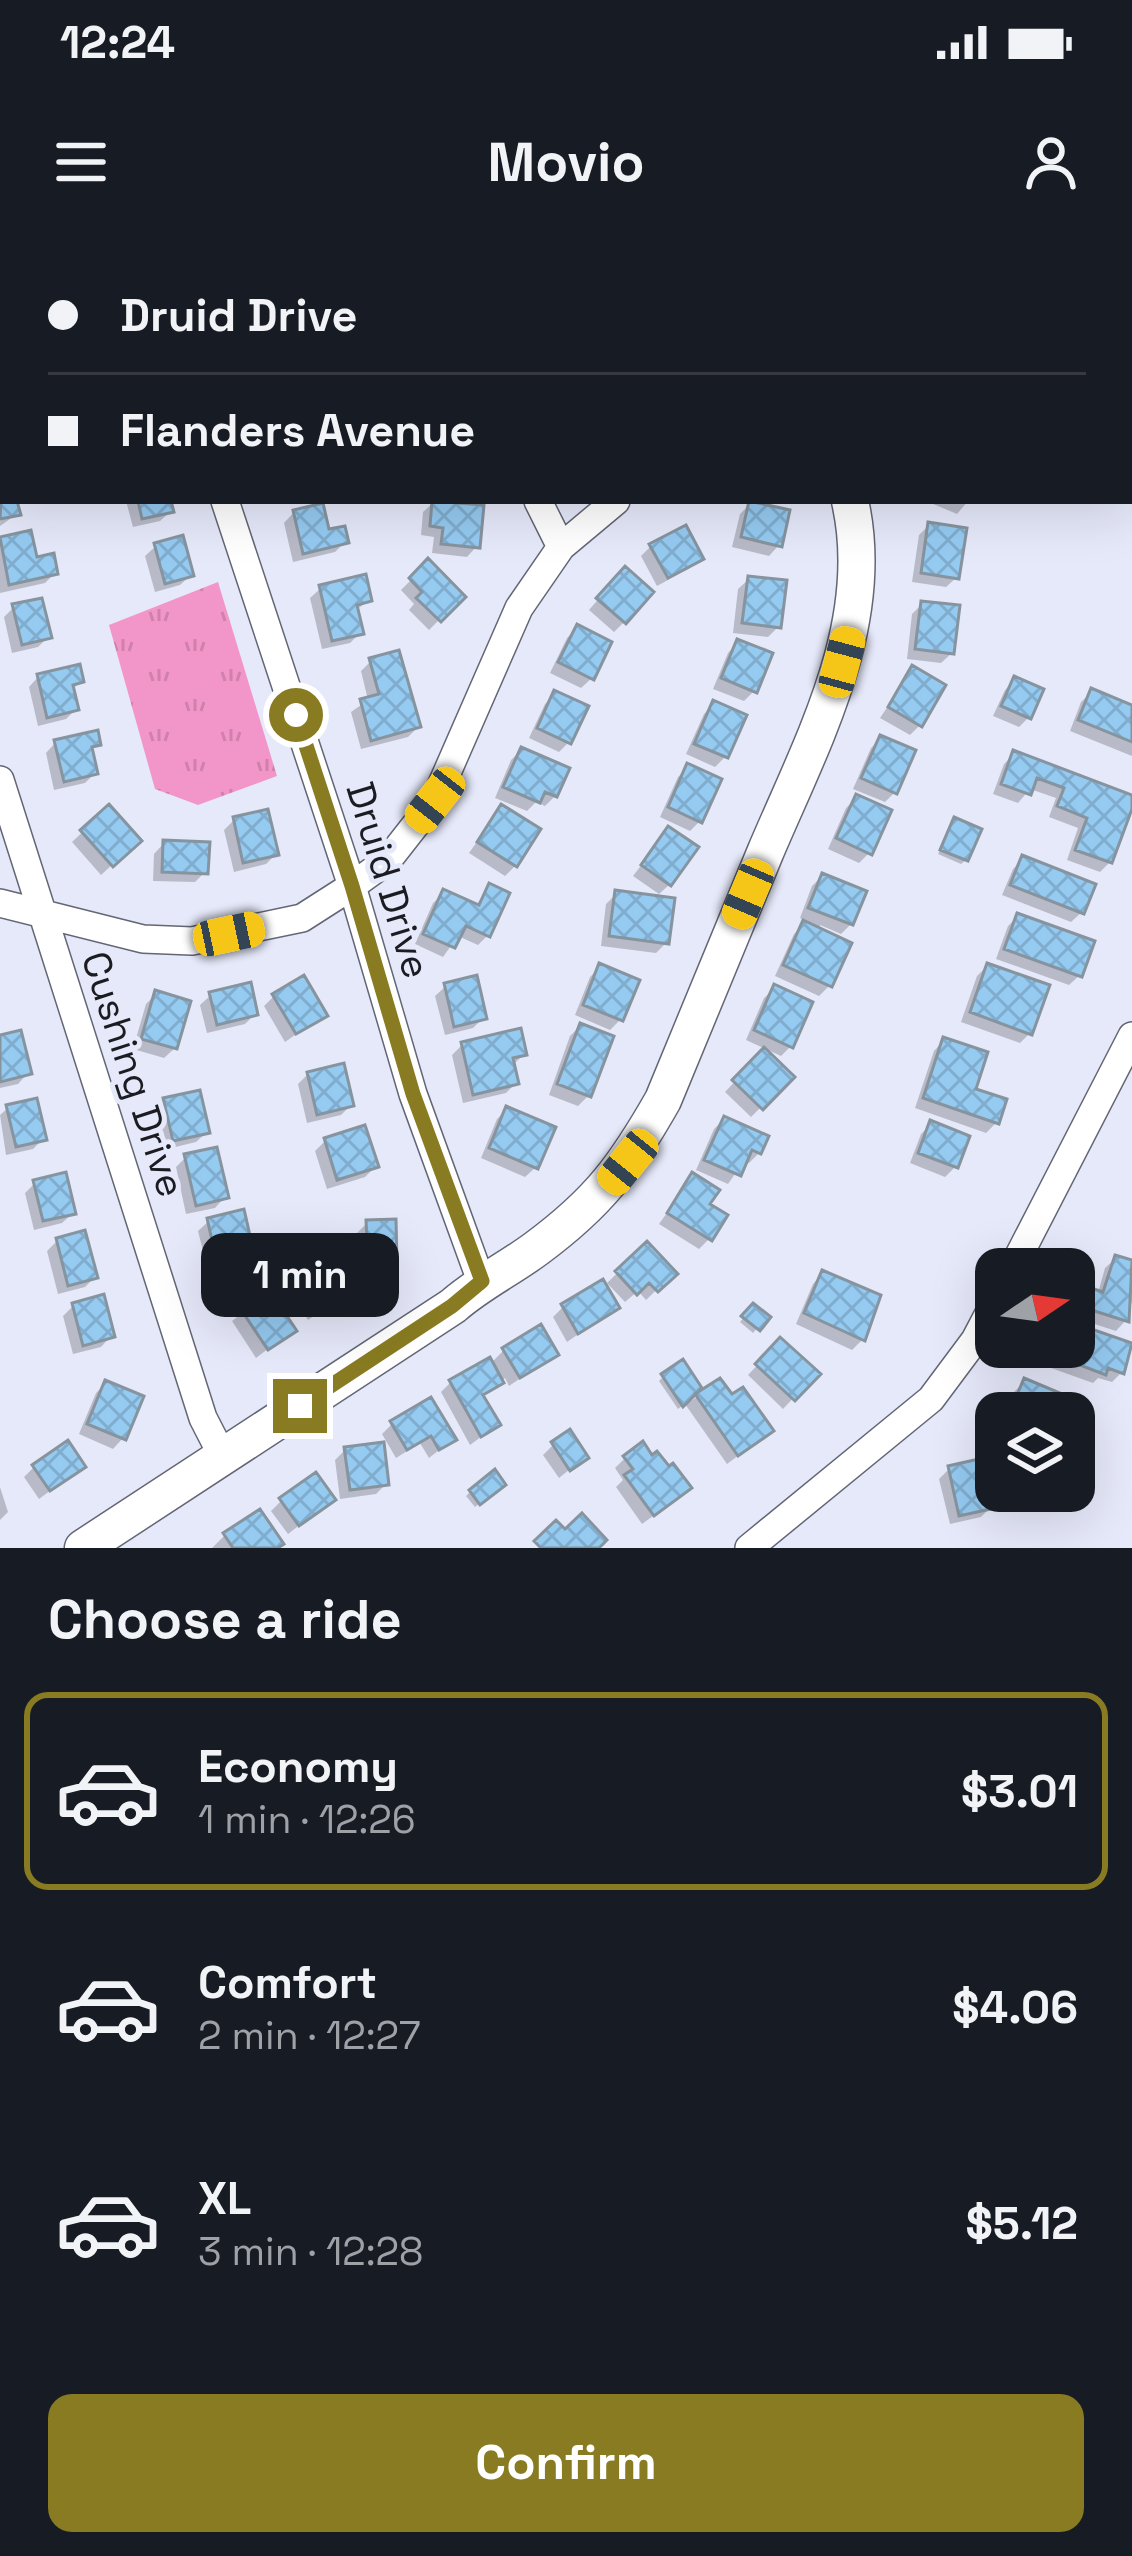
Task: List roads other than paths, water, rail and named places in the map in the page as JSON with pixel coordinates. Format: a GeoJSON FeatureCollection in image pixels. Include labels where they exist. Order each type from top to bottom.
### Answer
{"type":"FeatureCollection","features":[{"type":"Feature","properties":{"kind":"street","name":"Druid Drive"},"geometry":{"type":"LineString","coordinates":[[226,504],[352,886],[413,1094],[482,1281]]}},
{"type":"Feature","properties":{"kind":"street"},"geometry":{"type":"LineString","coordinates":[[540,504],[561,547]]}},
{"type":"Feature","properties":{"kind":"street"},"geometry":{"type":"LineString","coordinates":[[0,903],[143,940],[192,941],[302,918],[352,886],[388,860],[435,800],[519,608],[561,547],[612,504]]}},
{"type":"Feature","properties":{"kind":"street"},"geometry":{"type":"LineString","coordinates":[[83,1548],[534,1251],[599,1197],[628,1162],[663,1100],[835,687],[855,595],[851,504]]}},
{"type":"Feature","properties":{"kind":"street","name":"Cushing Drive"},"geometry":{"type":"LineString","coordinates":[[0,780],[202,1418],[223,1457]]}},
{"type":"Feature","properties":{"kind":"street"},"geometry":{"type":"LineString","coordinates":[[1023,1248],[1132,1036]]}},
{"type":"Feature","properties":{"kind":"street"},"geometry":{"type":"LineString","coordinates":[[749,1548],[932,1399],[975,1341]]}}]}
